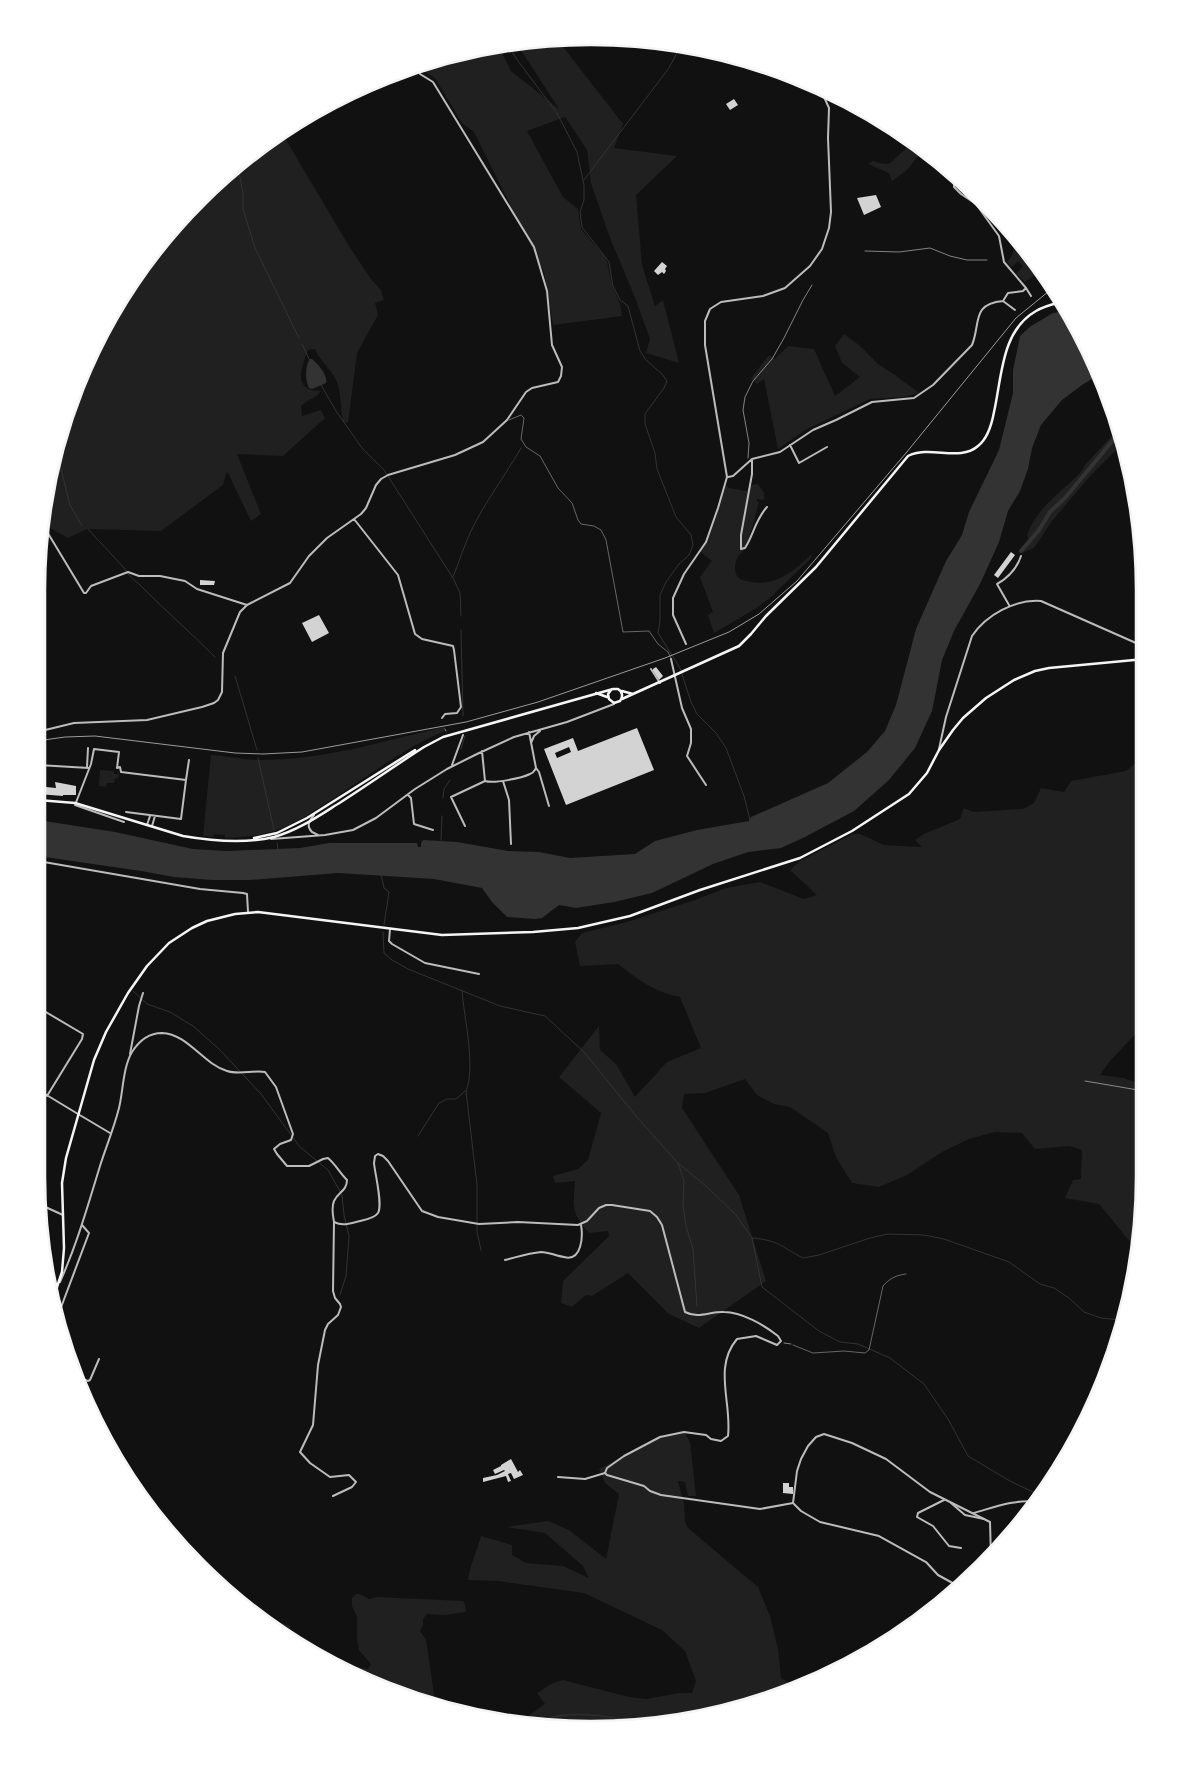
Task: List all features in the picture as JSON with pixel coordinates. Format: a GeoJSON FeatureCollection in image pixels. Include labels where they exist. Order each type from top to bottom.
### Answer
{"type":"FeatureCollection","features":[{"type":"Feature","properties":{"kind":"main road"},"geometry":{"type":"LineString","coordinates":[[592,693],[602,694],[616,702],[739,646],[834,548],[908,456],[916,452],[926,451],[962,453],[978,446],[985,437],[993,419],[1006,349],[1012,336],[1023,318],[1055,305]]}},
{"type":"Feature","properties":{"kind":"main road"},"geometry":{"type":"LineString","coordinates":[[57,1289],[64,1248],[62,1183],[66,1158],[94,1060],[106,1032],[128,993],[147,966],[168,943],[192,928],[220,917],[248,912],[269,912],[442,935],[532,932],[578,928],[630,916],[800,858],[852,831],[909,794],[927,774],[939,750],[963,718],[986,698],[1023,676],[1048,668],[1136,660]]}},
{"type":"Feature","properties":{"kind":"main road"},"geometry":{"type":"LineString","coordinates":[[249,840],[286,829],[406,755],[456,732],[592,693],[616,688],[625,693],[634,694]]}},
{"type":"Feature","properties":{"kind":"main road"},"geometry":{"type":"LineString","coordinates":[[608,698],[611,690]]}},
{"type":"Feature","properties":{"kind":"main road"},"geometry":{"type":"LineString","coordinates":[[621,691],[621,700]]}},
{"type":"Feature","properties":{"kind":"main road"},"geometry":{"type":"LineString","coordinates":[[45,801],[75,804],[183,836],[219,840],[261,839],[284,834],[309,822],[424,747]]}},
{"type":"Feature","properties":{"kind":"street"},"geometry":{"type":"LineString","coordinates":[[45,730],[74,722],[147,720],[214,703],[222,692],[223,653],[226,644],[237,616],[247,604],[290,582],[327,538],[366,508],[376,485],[387,475],[455,456],[483,442],[508,420],[526,392],[532,388],[558,382],[562,367],[552,345],[547,291],[534,248],[433,82],[419,73]]}},
{"type":"Feature","properties":{"kind":"street"},"geometry":{"type":"LineString","coordinates":[[686,644],[673,615],[673,598],[684,574],[706,542],[727,477],[705,345],[705,321],[710,309],[721,302],[762,296],[785,288],[810,266],[822,249],[829,228],[831,212],[828,138],[829,108],[824,98]]}},
{"type":"Feature","properties":{"kind":"street"},"geometry":{"type":"LineString","coordinates":[[954,184],[954,187],[960,194],[973,202]]}},
{"type":"Feature","properties":{"kind":"street"},"geometry":{"type":"LineString","coordinates":[[979,208],[999,236],[1004,262],[1031,296]]}},
{"type":"Feature","properties":{"kind":"street"},"geometry":{"type":"LineString","coordinates":[[1003,302],[1008,293],[1022,291],[1026,288]]}},
{"type":"Feature","properties":{"kind":"street"},"geometry":{"type":"LineString","coordinates":[[727,477],[733,476],[752,459],[780,452],[813,430],[872,402],[910,399],[921,394],[950,369],[972,345],[975,337],[976,321],[983,308],[989,304],[1003,302],[1015,310]]}},
{"type":"Feature","properties":{"kind":"street"},"geometry":{"type":"LineString","coordinates":[[1037,304],[1039,310]]}},
{"type":"Feature","properties":{"kind":"street"},"geometry":{"type":"LineString","coordinates":[[790,445],[799,462],[827,447]]}},
{"type":"Feature","properties":{"kind":"street"},"geometry":{"type":"LineString","coordinates":[[752,459],[752,474],[741,535],[741,549],[745,548],[749,543],[755,524],[760,514],[767,507]]}},
{"type":"Feature","properties":{"kind":"street"},"geometry":{"type":"LineString","coordinates":[[354,519],[398,575],[415,634],[422,639],[452,646],[454,650],[460,707],[457,713],[445,714],[442,718]]}},
{"type":"Feature","properties":{"kind":"street"},"geometry":{"type":"LineString","coordinates":[[48,534],[84,593],[91,586],[128,572],[139,576],[160,576],[179,579],[197,589],[247,604]]}},
{"type":"Feature","properties":{"kind":"street"},"geometry":{"type":"LineString","coordinates":[[1010,606],[997,584],[1004,580],[1018,565],[1022,556]]}},
{"type":"Feature","properties":{"kind":"street"},"geometry":{"type":"LineString","coordinates":[[939,750],[946,717],[972,636],[978,628],[1010,606],[1032,600],[1041,601],[1136,643]]}},
{"type":"Feature","properties":{"kind":"street"},"geometry":{"type":"LineString","coordinates":[[671,660],[682,708],[691,729],[691,743],[687,756],[706,785]]}},
{"type":"Feature","properties":{"kind":"street"},"geometry":{"type":"LineString","coordinates":[[651,669],[660,683]]}},
{"type":"Feature","properties":{"kind":"street"},"geometry":{"type":"LineString","coordinates":[[665,680],[674,671]]}},
{"type":"Feature","properties":{"kind":"street"},"geometry":{"type":"LineString","coordinates":[[605,708],[608,705],[608,698]]}},
{"type":"Feature","properties":{"kind":"street"},"geometry":{"type":"LineString","coordinates":[[261,839],[346,832],[365,825],[452,765],[529,732],[605,708],[616,702]]}},
{"type":"Feature","properties":{"kind":"street"},"geometry":{"type":"LineString","coordinates":[[532,742],[534,736],[545,728]]}},
{"type":"Feature","properties":{"kind":"street"},"geometry":{"type":"LineString","coordinates":[[529,732],[536,768],[539,772],[549,806]]}},
{"type":"Feature","properties":{"kind":"street"},"geometry":{"type":"LineString","coordinates":[[452,765],[463,735]]}},
{"type":"Feature","properties":{"kind":"street"},"geometry":{"type":"LineString","coordinates":[[88,748],[88,768]]}},
{"type":"Feature","properties":{"kind":"street"},"geometry":{"type":"LineString","coordinates":[[124,822],[75,804],[92,751],[96,749],[119,752],[117,768],[120,768],[121,772],[186,780]]}},
{"type":"Feature","properties":{"kind":"street"},"geometry":{"type":"LineString","coordinates":[[482,751],[485,781]]}},
{"type":"Feature","properties":{"kind":"street"},"geometry":{"type":"LineString","coordinates":[[126,812],[181,819],[188,760]]}},
{"type":"Feature","properties":{"kind":"street"},"geometry":{"type":"LineString","coordinates":[[45,765],[88,768]]}},
{"type":"Feature","properties":{"kind":"street"},"geometry":{"type":"LineString","coordinates":[[465,826],[451,797],[485,781],[490,782],[531,774],[536,768]]}},
{"type":"Feature","properties":{"kind":"street"},"geometry":{"type":"LineString","coordinates":[[503,780],[509,800],[511,844]]}},
{"type":"Feature","properties":{"kind":"street"},"geometry":{"type":"LineString","coordinates":[[408,795],[411,800],[414,824],[433,830]]}},
{"type":"Feature","properties":{"kind":"street"},"geometry":{"type":"LineString","coordinates":[[316,812],[308,827],[312,832],[321,835]]}},
{"type":"Feature","properties":{"kind":"street"},"geometry":{"type":"LineString","coordinates":[[147,825],[150,816]]}},
{"type":"Feature","properties":{"kind":"street"},"geometry":{"type":"LineString","coordinates":[[152,826],[154,816]]}},
{"type":"Feature","properties":{"kind":"street"},"geometry":{"type":"LineString","coordinates":[[45,862],[200,889],[243,893],[247,894],[248,912]]}},
{"type":"Feature","properties":{"kind":"street"},"geometry":{"type":"LineString","coordinates":[[390,929],[389,941],[392,944],[425,963],[479,974]]}},
{"type":"Feature","properties":{"kind":"street"},"geometry":{"type":"LineString","coordinates":[[58,1286],[82,1225],[119,1108],[143,993]]}},
{"type":"Feature","properties":{"kind":"street"},"geometry":{"type":"LineString","coordinates":[[45,1012],[83,1034],[82,1039],[47,1096],[110,1133]]}},
{"type":"Feature","properties":{"kind":"street"},"geometry":{"type":"LineString","coordinates":[[130,1054],[141,1040],[148,1036],[161,1033],[171,1034],[183,1041],[206,1060],[227,1071],[256,1070],[265,1072],[276,1088],[292,1134],[291,1140],[280,1144],[274,1149],[277,1154],[287,1166],[309,1166],[328,1158],[347,1180],[347,1186],[344,1191],[334,1201],[332,1212],[334,1222],[333,1291],[341,1307],[338,1315],[328,1324],[325,1330],[318,1366],[313,1425],[300,1452],[310,1463],[330,1477],[349,1475],[356,1482],[352,1487],[332,1496]]}},
{"type":"Feature","properties":{"kind":"street"},"geometry":{"type":"LineString","coordinates":[[334,1222],[343,1225],[371,1218],[377,1214],[380,1207],[374,1159],[375,1156],[380,1154],[388,1161],[422,1211],[429,1215],[480,1224],[518,1222],[581,1225],[599,1208],[606,1205],[650,1211],[657,1217],[662,1226],[685,1312],[697,1316],[722,1311],[730,1312],[772,1331],[778,1336],[780,1342],[777,1344],[756,1336],[745,1337],[737,1339],[730,1347],[726,1357],[724,1375],[729,1426],[728,1436],[721,1441],[706,1435],[684,1432],[660,1437],[624,1456],[607,1468],[605,1473]]}},
{"type":"Feature","properties":{"kind":"street"},"geometry":{"type":"LineString","coordinates":[[46,1207],[63,1215]]}},
{"type":"Feature","properties":{"kind":"street"},"geometry":{"type":"LineString","coordinates":[[61,1307],[89,1233],[82,1225]]}},
{"type":"Feature","properties":{"kind":"street"},"geometry":{"type":"LineString","coordinates":[[505,1260],[541,1252],[571,1258],[578,1252],[580,1247],[581,1225]]}},
{"type":"Feature","properties":{"kind":"street"},"geometry":{"type":"LineString","coordinates":[[85,1380],[90,1380],[99,1359]]}},
{"type":"Feature","properties":{"kind":"street"},"geometry":{"type":"LineString","coordinates":[[793,1503],[796,1471],[808,1446],[816,1437],[824,1434],[852,1443],[886,1459],[944,1500],[986,1519],[990,1522],[991,1545]]}},
{"type":"Feature","properties":{"kind":"street"},"geometry":{"type":"LineString","coordinates":[[558,1477],[585,1479],[605,1473],[644,1486],[650,1491],[671,1497],[760,1509],[793,1503]]}},
{"type":"Feature","properties":{"kind":"street"},"geometry":{"type":"LineString","coordinates":[[944,1500],[918,1513],[917,1517],[934,1526],[949,1546],[961,1548]]}},
{"type":"Feature","properties":{"kind":"street"},"geometry":{"type":"LineString","coordinates":[[974,1513],[1006,1503],[1028,1501]]}},
{"type":"Feature","properties":{"kind":"street"},"geometry":{"type":"LineString","coordinates":[[793,1503],[801,1511],[820,1522],[879,1536],[926,1562],[938,1575],[953,1583]]}},
{"type":"Feature","properties":{"kind":"street"},"geometry":{"type":"LineString","coordinates":[[951,1503],[965,1515],[986,1519]]}},
{"type":"Feature","properties":{"kind":"lane"},"geometry":{"type":"LineString","coordinates":[[508,420],[521,415],[524,418],[522,439],[526,447],[540,456],[558,488],[572,503],[581,524],[594,526],[606,538],[623,632],[648,631],[658,644],[668,652],[671,660]]}},
{"type":"Feature","properties":{"kind":"lane"},"geometry":{"type":"LineString","coordinates":[[792,1344],[813,1353],[844,1351],[865,1353],[869,1350],[882,1286],[898,1274],[906,1274]]}},
{"type":"Feature","properties":{"kind":"path"},"geometry":{"type":"LineString","coordinates":[[866,252],[930,248],[967,260],[987,260]]}},
{"type":"Feature","properties":{"kind":"path"},"geometry":{"type":"LineString","coordinates":[[747,462],[749,443],[744,410],[746,397],[753,382],[772,359],[812,285]]}},
{"type":"Feature","properties":{"kind":"path"},"geometry":{"type":"LineString","coordinates":[[1085,1082],[1136,1090]]}},
{"type":"Feature","properties":{"kind":"path"},"geometry":{"type":"LineString","coordinates":[[780,1342],[792,1344]]}},
{"type":"Feature","properties":{"kind":"shaded area"},"geometry":{"type":"Polygon","coordinates":[[[562,46],[623,124],[614,148],[677,156],[636,195],[642,265],[655,306],[663,300],[679,363],[646,353],[650,339],[610,238],[591,183],[587,150],[565,117],[527,131],[563,197],[578,209],[581,229],[606,258],[622,316],[553,325],[544,272],[474,132],[462,123],[435,78],[424,71],[484,55],[503,52],[511,71],[559,109],[521,50],[562,46]]]}},
{"type":"Feature","properties":{"kind":"shaded area"},"geometry":{"type":"Polygon","coordinates":[[[285,138],[349,246],[371,279],[381,290],[384,300],[375,303],[378,315],[357,353],[348,423],[343,422],[335,377],[315,349],[308,350],[301,371],[302,383],[312,390],[321,391],[301,406],[302,416],[321,410],[325,418],[283,456],[237,454],[261,514],[251,521],[227,471],[223,485],[161,531],[87,529],[68,538],[49,528],[55,484],[74,415],[101,349],[137,287],[180,231],[231,180],[285,138]]]}},
{"type":"Feature","properties":{"kind":"shaded area"},"geometry":{"type":"Polygon","coordinates":[[[908,147],[919,155],[907,170],[892,181],[889,173],[868,164],[873,161],[884,164],[890,163],[908,147]]]}},
{"type":"Feature","properties":{"kind":"shaded area"},"geometry":{"type":"Polygon","coordinates":[[[1015,248],[1035,275],[1025,282],[1016,274],[1023,266],[1018,261],[1012,267],[1007,262],[1015,248]]]}},
{"type":"Feature","properties":{"kind":"shaded area"},"geometry":{"type":"Polygon","coordinates":[[[1059,312],[1063,318],[1080,349],[1093,379],[1062,400],[1041,425],[1032,448],[1028,469],[1020,491],[1008,511],[999,542],[981,582],[954,631],[942,660],[932,711],[915,748],[889,780],[854,811],[781,848],[748,852],[713,864],[652,893],[576,908],[559,905],[542,918],[535,919],[507,917],[492,902],[482,888],[434,879],[338,873],[250,880],[212,880],[174,877],[45,857],[45,821],[115,832],[193,849],[227,851],[300,848],[329,843],[417,843],[418,847],[421,847],[423,840],[457,842],[508,851],[539,852],[570,858],[635,854],[655,841],[697,830],[749,821],[751,817],[828,783],[867,752],[885,731],[896,705],[916,629],[946,561],[962,535],[969,512],[999,450],[1013,393],[1013,370],[1020,336],[1031,326],[1053,313],[1059,312]]]}},
{"type":"Feature","properties":{"kind":"shaded area"},"geometry":{"type":"Polygon","coordinates":[[[844,334],[859,345],[878,364],[919,393],[904,397],[870,399],[805,430],[778,449],[764,379],[757,384],[751,378],[769,355],[775,359],[788,346],[814,349],[835,396],[860,377],[842,363],[835,346],[844,334]]]}},
{"type":"Feature","properties":{"kind":"shaded area"},"geometry":{"type":"Polygon","coordinates":[[[310,359],[320,367],[326,380],[326,383],[312,389],[309,388],[306,377],[306,369],[310,359]]]}},
{"type":"Feature","properties":{"kind":"shaded area"},"geometry":{"type":"Polygon","coordinates":[[[1113,435],[1117,449],[1091,475],[1052,521],[1034,548],[1022,553],[1021,551],[1029,540],[1027,535],[1034,520],[1048,503],[1080,473],[1113,435]]]}},
{"type":"Feature","properties":{"kind":"shaded area"},"geometry":{"type":"Polygon","coordinates":[[[725,484],[729,488],[746,491],[751,485],[758,484],[764,493],[764,500],[757,499],[757,502],[759,502],[749,539],[736,562],[736,575],[739,578],[756,583],[774,581],[789,573],[811,555],[812,557],[771,597],[755,609],[714,633],[708,615],[713,612],[700,577],[712,561],[699,551],[706,542],[725,484]]]}},
{"type":"Feature","properties":{"kind":"shaded area"},"geometry":{"type":"Polygon","coordinates":[[[444,727],[445,731],[400,754],[315,810],[288,825],[268,833],[250,836],[225,838],[225,835],[214,834],[213,837],[203,836],[211,755],[261,760],[307,757],[354,749],[444,727]]]}},
{"type":"Feature","properties":{"kind":"shaded area"},"geometry":{"type":"Polygon","coordinates":[[[1136,763],[1136,1034],[1110,1061],[1100,1075],[1124,1078],[1136,1083],[1136,1176],[1131,1243],[1099,1204],[1065,1198],[1073,1180],[1081,1179],[1082,1150],[1069,1146],[1035,1149],[1022,1133],[995,1132],[969,1139],[942,1152],[907,1175],[879,1187],[852,1183],[836,1157],[828,1133],[790,1107],[774,1104],[757,1095],[745,1079],[705,1093],[684,1094],[682,1108],[739,1195],[766,1281],[699,1328],[669,1314],[628,1273],[592,1296],[586,1295],[572,1307],[561,1303],[563,1281],[609,1236],[608,1231],[589,1233],[579,1220],[574,1209],[575,1181],[555,1183],[553,1176],[578,1169],[588,1160],[601,1113],[559,1077],[599,1026],[600,1050],[616,1064],[635,1097],[667,1062],[701,1048],[680,997],[655,989],[618,964],[580,966],[575,942],[582,933],[627,922],[726,888],[760,882],[804,899],[817,895],[790,870],[800,861],[853,834],[860,834],[884,845],[922,847],[915,840],[924,834],[960,819],[964,808],[973,812],[1023,809],[1034,803],[1041,788],[1064,792],[1071,781],[1126,771],[1136,763]]]}},
{"type":"Feature","properties":{"kind":"shaded area"},"geometry":{"type":"Polygon","coordinates":[[[100,770],[114,771],[114,774],[119,774],[118,778],[115,778],[114,783],[107,783],[106,787],[99,786],[100,770]]]}},
{"type":"Feature","properties":{"kind":"shaded area"},"geometry":{"type":"Polygon","coordinates":[[[684,1432],[690,1442],[696,1496],[688,1496],[685,1482],[678,1481],[684,1504],[685,1522],[688,1528],[758,1587],[770,1616],[778,1649],[781,1678],[789,1683],[732,1702],[697,1711],[662,1716],[590,1721],[527,1717],[545,1704],[537,1693],[553,1683],[563,1680],[629,1697],[646,1699],[680,1693],[692,1693],[696,1681],[685,1651],[662,1630],[584,1593],[498,1581],[468,1580],[481,1536],[512,1545],[512,1555],[526,1563],[563,1566],[589,1578],[583,1566],[545,1533],[506,1527],[548,1521],[569,1530],[606,1559],[619,1494],[605,1483],[599,1469],[660,1437],[684,1432]]]}},
{"type":"Feature","properties":{"kind":"shaded area"},"geometry":{"type":"Polygon","coordinates":[[[356,1594],[360,1594],[369,1599],[377,1597],[463,1601],[466,1612],[444,1615],[427,1614],[423,1619],[420,1631],[426,1640],[435,1698],[415,1692],[349,1665],[368,1669],[371,1664],[359,1650],[357,1617],[352,1606],[352,1598],[356,1594]]]}},
{"type":"Feature","properties":{"kind":"shaded area"},"geometry":{"type":"Polygon","coordinates":[[[276,1621],[290,1626],[290,1631],[276,1621]]]}},
{"type":"Feature","properties":{"kind":"building"},"geometry":{"type":"Polygon","coordinates":[[[734,99],[738,105],[730,110],[726,104],[734,99]]]}},
{"type":"Feature","properties":{"kind":"building"},"geometry":{"type":"Polygon","coordinates":[[[876,195],[881,207],[864,215],[857,198],[876,195]]]}},
{"type":"Feature","properties":{"kind":"building"},"geometry":{"type":"Polygon","coordinates":[[[662,262],[667,266],[666,271],[664,274],[662,272],[658,275],[654,271],[662,262]]]}},
{"type":"Feature","properties":{"kind":"building"},"geometry":{"type":"Polygon","coordinates":[[[1011,552],[1015,555],[998,578],[994,575],[1011,552]]]}},
{"type":"Feature","properties":{"kind":"building"},"geometry":{"type":"Polygon","coordinates":[[[200,580],[215,581],[214,585],[200,585],[200,580]]]}},
{"type":"Feature","properties":{"kind":"building"},"geometry":{"type":"Polygon","coordinates":[[[319,615],[329,633],[312,642],[302,623],[319,615]]]}},
{"type":"Feature","properties":{"kind":"building"},"geometry":{"type":"Polygon","coordinates":[[[656,667],[663,676],[659,680],[653,671],[656,667]]]}},
{"type":"Feature","properties":{"kind":"building"},"geometry":{"type":"Polygon","coordinates":[[[637,728],[654,770],[566,805],[544,749],[573,738],[578,751],[637,728]],[[569,747],[555,753],[557,758],[571,752],[569,747]]]}},
{"type":"Feature","properties":{"kind":"building"},"geometry":{"type":"Polygon","coordinates":[[[45,781],[46,787],[56,788],[55,782],[76,786],[76,795],[45,795],[45,781]]]}},
{"type":"Feature","properties":{"kind":"building"},"geometry":{"type":"Polygon","coordinates":[[[511,1459],[518,1472],[520,1470],[523,1475],[514,1479],[511,1473],[508,1474],[511,1481],[508,1482],[506,1476],[483,1482],[483,1478],[505,1471],[495,1474],[493,1470],[511,1459]]]}},
{"type":"Feature","properties":{"kind":"building"},"geometry":{"type":"Polygon","coordinates":[[[783,1483],[789,1483],[789,1487],[793,1487],[793,1494],[783,1493],[783,1483]]]}},
{"type":"Feature","properties":{"kind":"waterway"},"geometry":{"type":"LineString","coordinates":[[512,51],[557,113],[577,152],[584,185],[584,200],[580,212],[582,227],[609,262],[613,286],[620,300],[628,306],[640,351],[646,360],[667,381],[645,414],[645,424],[655,453],[657,469],[676,517],[691,535],[693,545],[689,555],[679,564],[666,582],[660,595],[658,633],[680,668],[697,714],[716,733],[726,748],[744,796],[750,820]]}},
{"type":"Feature","properties":{"kind":"waterway"},"geometry":{"type":"LineString","coordinates":[[584,180],[669,68],[677,52]]}},
{"type":"Feature","properties":{"kind":"waterway"},"geometry":{"type":"LineString","coordinates":[[239,173],[243,193],[243,209],[255,248],[299,338]]}},
{"type":"Feature","properties":{"kind":"waterway"},"geometry":{"type":"LineString","coordinates":[[302,344],[310,361]]}},
{"type":"Feature","properties":{"kind":"waterway"},"geometry":{"type":"LineString","coordinates":[[321,385],[336,411],[362,448],[384,470],[453,578],[460,593],[461,616]]}},
{"type":"Feature","properties":{"kind":"waterway"},"geometry":{"type":"LineString","coordinates":[[1021,551],[1039,530],[1050,512],[1065,498],[1114,439]]}},
{"type":"Feature","properties":{"kind":"waterway"},"geometry":{"type":"LineString","coordinates":[[453,577],[471,531],[521,448]]}},
{"type":"Feature","properties":{"kind":"waterway"},"geometry":{"type":"LineString","coordinates":[[60,465],[70,505],[82,526]]}},
{"type":"Feature","properties":{"kind":"waterway"},"geometry":{"type":"LineString","coordinates":[[88,529],[131,578],[215,657]]}},
{"type":"Feature","properties":{"kind":"waterway"},"geometry":{"type":"LineString","coordinates":[[461,630],[463,716]]}},
{"type":"Feature","properties":{"kind":"waterway"},"geometry":{"type":"LineString","coordinates":[[235,676],[257,750]]}},
{"type":"Feature","properties":{"kind":"waterway"},"geometry":{"type":"LineString","coordinates":[[461,749],[465,736]]}},
{"type":"Feature","properties":{"kind":"waterway"},"geometry":{"type":"LineString","coordinates":[[258,758],[274,830]]}},
{"type":"Feature","properties":{"kind":"waterway"},"geometry":{"type":"LineString","coordinates":[[443,798],[444,789],[450,780]]}},
{"type":"Feature","properties":{"kind":"waterway"},"geometry":{"type":"LineString","coordinates":[[441,840],[442,816]]}},
{"type":"Feature","properties":{"kind":"waterway"},"geometry":{"type":"LineString","coordinates":[[277,843],[278,849]]}},
{"type":"Feature","properties":{"kind":"waterway"},"geometry":{"type":"LineString","coordinates":[[381,874],[384,888],[389,892],[384,925]]}},
{"type":"Feature","properties":{"kind":"waterway"},"geometry":{"type":"LineString","coordinates":[[383,932],[384,953],[408,969],[500,1006],[545,1016],[584,1052],[636,1116],[678,1163],[736,1215],[752,1238],[762,1287],[819,1331],[840,1342],[858,1344],[890,1358],[924,1384],[948,1419],[968,1456],[1034,1493]]}},
{"type":"Feature","properties":{"kind":"waterway"},"geometry":{"type":"LineString","coordinates":[[133,991],[147,1004],[170,1012],[193,1026],[220,1050],[261,1094],[300,1147],[328,1170],[342,1195],[349,1236],[346,1276],[340,1295]]}},
{"type":"Feature","properties":{"kind":"waterway"},"geometry":{"type":"LineString","coordinates":[[462,991],[470,1056],[469,1081],[466,1091],[477,1185],[477,1232],[481,1250]]}},
{"type":"Feature","properties":{"kind":"waterway"},"geometry":{"type":"LineString","coordinates":[[418,1136],[439,1103],[447,1099],[456,1099],[465,1091]]}},
{"type":"Feature","properties":{"kind":"waterway"},"geometry":{"type":"LineString","coordinates":[[678,1163],[684,1181],[683,1206],[686,1226],[693,1249],[697,1306]]}},
{"type":"Feature","properties":{"kind":"waterway"},"geometry":{"type":"LineString","coordinates":[[752,1238],[774,1242],[803,1258],[888,1234],[924,1235],[944,1239],[1009,1262],[1040,1284],[1054,1288],[1069,1298],[1084,1312],[1101,1318],[1116,1319]]}},
{"type":"Feature","properties":{"kind":"waterway"},"geometry":{"type":"LineString","coordinates":[[546,1719],[556,1716],[584,1715],[622,1720]]}},
{"type":"Feature","properties":{"kind":"railway"},"geometry":{"type":"LineString","coordinates":[[45,740],[95,736],[235,753],[302,752],[466,722],[538,702],[665,658],[729,632],[759,614],[797,581],[906,453],[1016,318],[1047,292]]}}]}
